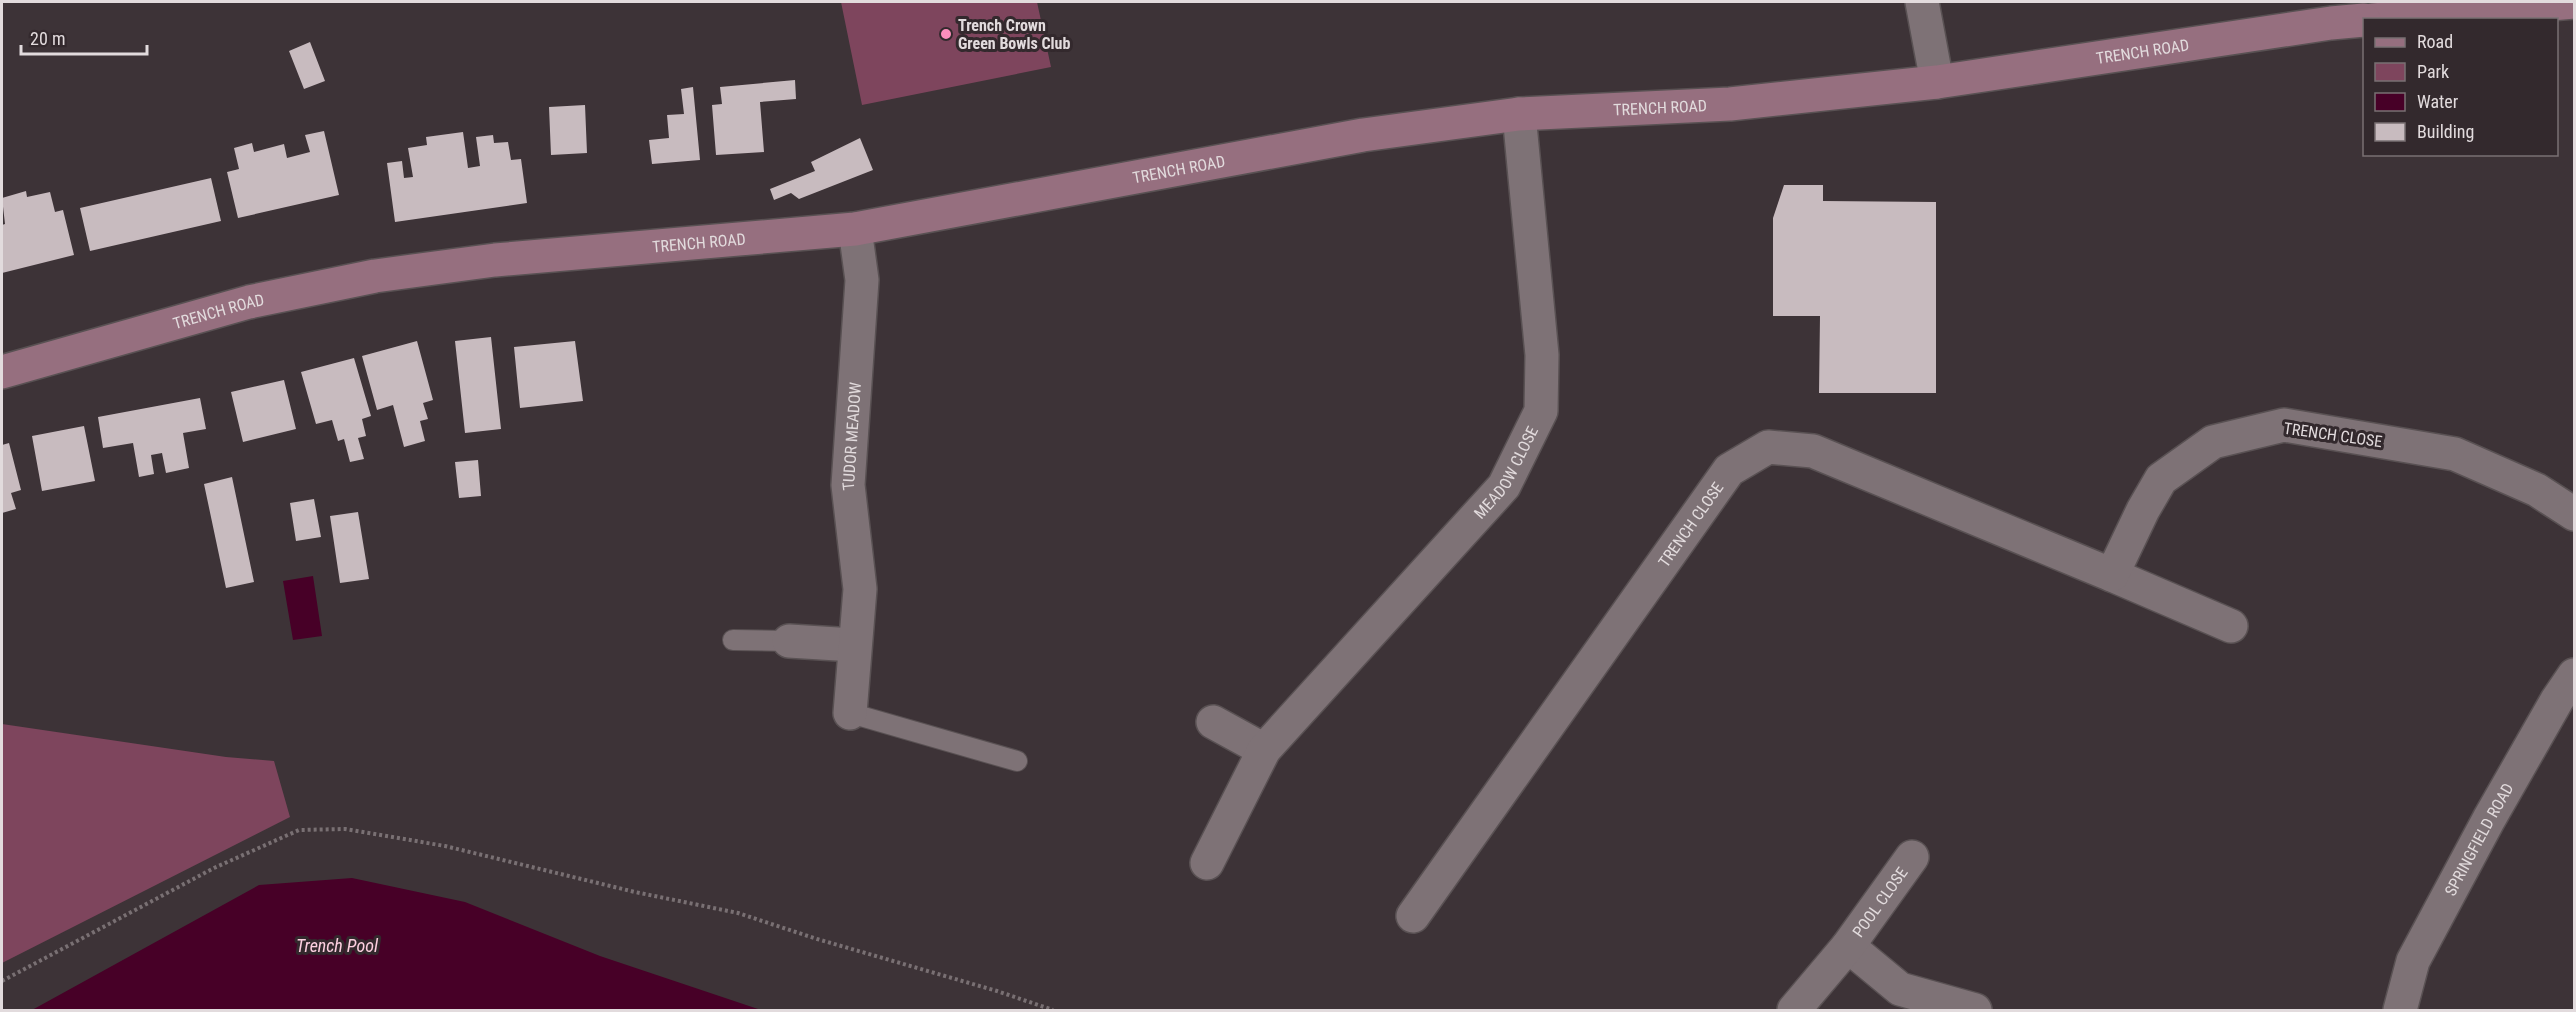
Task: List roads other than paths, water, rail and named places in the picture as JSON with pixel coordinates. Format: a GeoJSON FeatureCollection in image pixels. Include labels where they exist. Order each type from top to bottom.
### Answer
{"type":"FeatureCollection","features":[{"type":"Feature","properties":{"kind":"street"},"geometry":{"type":"LineString","coordinates":[[1922,2],[1937,82]]}},
{"type":"Feature","properties":{"kind":"street"},"geometry":{"type":"LineString","coordinates":[[2395,18],[2574,2]]}},
{"type":"Feature","properties":{"kind":"street","name":"TRENCH ROAD"},"geometry":{"type":"LineString","coordinates":[[2,372],[249,302],[375,276],[495,260],[855,229],[1363,135],[1519,114],[1730,104],[1937,82],[2363,20]]}},
{"type":"Feature","properties":{"kind":"street","name":"MEADOW CLOSE"},"geometry":{"type":"LineString","coordinates":[[1207,863],[1264,750],[1504,486],[1541,411],[1542,355],[1519,114]]}},
{"type":"Feature","properties":{"kind":"street","name":"TUDOR MEADOW"},"geometry":{"type":"LineString","coordinates":[[850,713],[860,589],[848,485],[862,280],[855,229]]}},
{"type":"Feature","properties":{"kind":"street","name":"TRENCH CLOSE"},"geometry":{"type":"LineString","coordinates":[[2112,575],[2143,510],[2162,479],[2213,442],[2284,425],[2455,454],[2537,490],[2574,514]]}},
{"type":"Feature","properties":{"kind":"street","name":"TRENCH CLOSE"},"geometry":{"type":"LineString","coordinates":[[1413,916],[1729,470],[1768,447],[1813,451],[2231,626]]}},
{"type":"Feature","properties":{"kind":"street"},"geometry":{"type":"LineString","coordinates":[[789,641],[854,645]]}},
{"type":"Feature","properties":{"kind":"street","name":"SPRINGFIELD ROAD"},"geometry":{"type":"LineString","coordinates":[[2400,1011],[2413,961],[2494,809],[2556,700],[2574,675]]}},
{"type":"Feature","properties":{"kind":"street"},"geometry":{"type":"LineString","coordinates":[[1213,722],[1264,750]]}},
{"type":"Feature","properties":{"kind":"street","name":"POOL CLOSE"},"geometry":{"type":"LineString","coordinates":[[1794,1011],[1848,946],[1912,858]]}},
{"type":"Feature","properties":{"kind":"street","name":"POOL CLOSE"},"geometry":{"type":"LineString","coordinates":[[1848,946],[1900,989],[1975,1011]]}},
{"type":"Feature","properties":{"kind":"lane"},"geometry":{"type":"LineString","coordinates":[[732,640],[789,641]]}},
{"type":"Feature","properties":{"kind":"lane"},"geometry":{"type":"LineString","coordinates":[[850,713],[1017,761]]}},
{"type":"Feature","properties":{"kind":"water"},"geometry":{"type":"Polygon","coordinates":[[[313,576],[322,636],[293,640],[283,581],[313,576]]]}},
{"type":"Feature","properties":{"kind":"water","name":"Trench Pool"},"geometry":{"type":"Polygon","coordinates":[[[352,878],[465,902],[600,956],[761,1010],[32,1010],[259,885],[352,878]]]}},
{"type":"Feature","properties":{"kind":"place","name":"Trench Crown Green Bowls Club"},"geometry":{"type":"Point","coordinates":[946,34]}}]}
